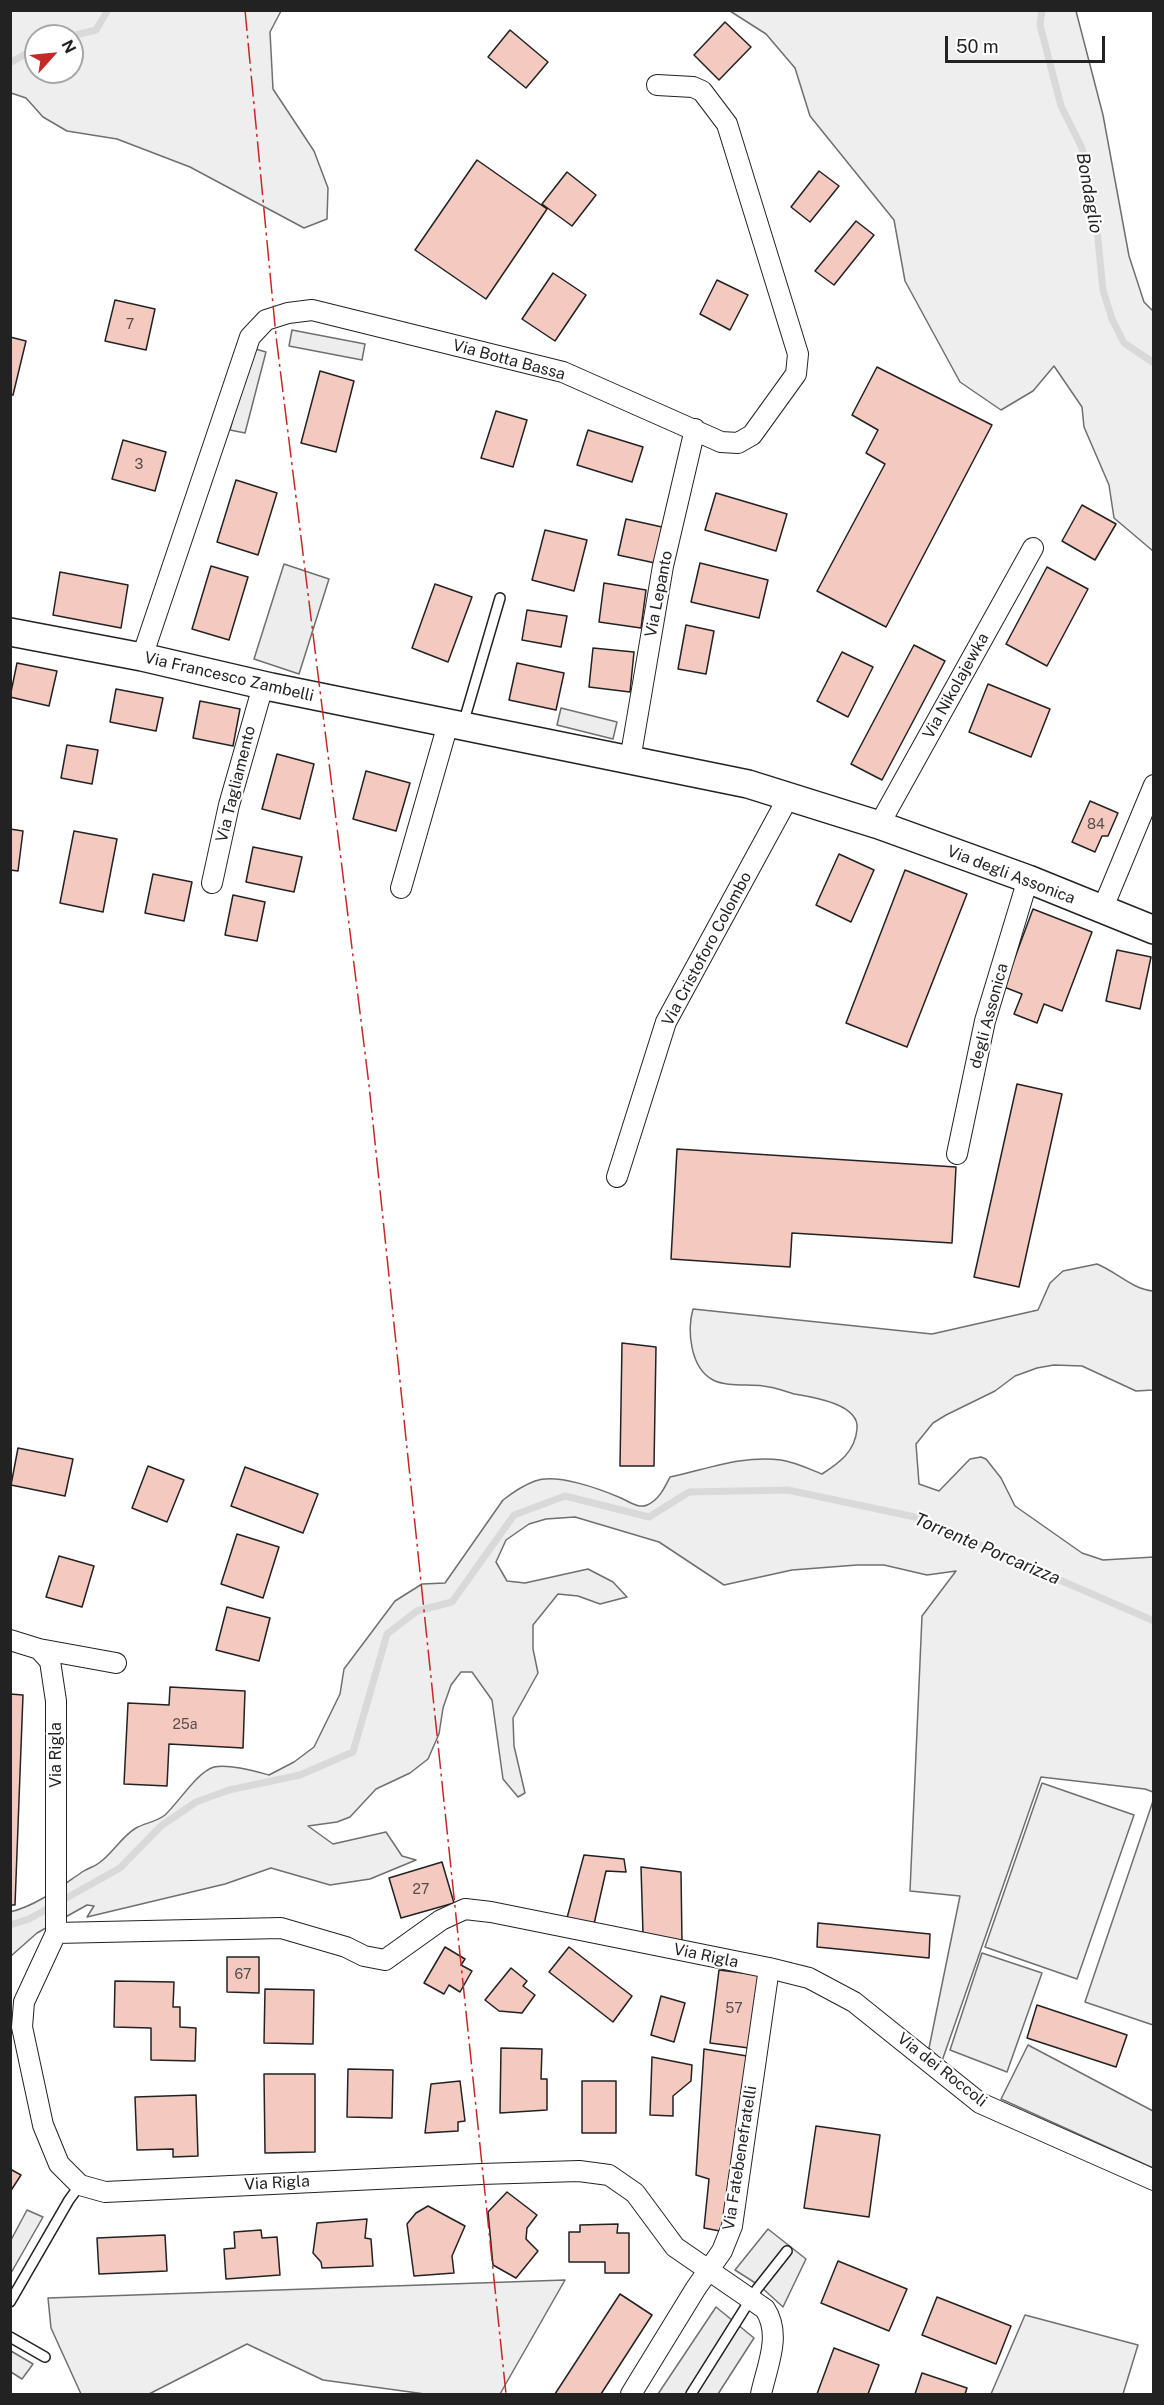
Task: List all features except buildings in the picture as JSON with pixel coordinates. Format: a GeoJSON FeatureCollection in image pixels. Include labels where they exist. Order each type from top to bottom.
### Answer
{"type":"FeatureCollection","features":[{"type":"Feature","properties":{"kind":"main road","name":"Via Francesco Zambelli"},"geometry":{"type":"LineString","coordinates":[[10,632],[142,657],[263,686],[748,784],[874,823]]}},
{"type":"Feature","properties":{"kind":"main road","name":"Via degli Assonica"},"geometry":{"type":"LineString","coordinates":[[874,823],[1028,879],[1154,930]]}},
{"type":"Feature","properties":{"kind":"street","name":"Via Botta Bassa"},"geometry":{"type":"LineString","coordinates":[[142,657],[250,337],[266,320],[288,313],[312,310],[563,372],[721,442],[738,443],[752,435],[796,374],[798,354],[727,124],[702,91],[693,87],[657,85]]}},
{"type":"Feature","properties":{"kind":"street","name":"Via Lepanto"},"geometry":{"type":"LineString","coordinates":[[630,760],[663,566],[695,429]]}},
{"type":"Feature","properties":{"kind":"street","name":"Via Nikolajewka"},"geometry":{"type":"LineString","coordinates":[[874,823],[1034,548]]}},
{"type":"Feature","properties":{"kind":"street","name":"Via Tagliamento"},"geometry":{"type":"LineString","coordinates":[[212,883],[229,806],[263,686]]}},
{"type":"Feature","properties":{"kind":"street"},"geometry":{"type":"LineString","coordinates":[[401,888],[455,725]]}},
{"type":"Feature","properties":{"kind":"street"},"geometry":{"type":"LineString","coordinates":[[1102,910],[1154,785]]}},
{"type":"Feature","properties":{"kind":"street","name":"Via Cristoforo Colombo"},"geometry":{"type":"LineString","coordinates":[[617,1177],[666,1022],[789,796]]}},
{"type":"Feature","properties":{"kind":"street","name":"degli Assonica"},"geometry":{"type":"LineString","coordinates":[[957,1154],[985,1021],[1028,879]]}},
{"type":"Feature","properties":{"kind":"street"},"geometry":{"type":"LineString","coordinates":[[10,1640],[116,1663]]}},
{"type":"Feature","properties":{"kind":"street","name":"Via Rigla"},"geometry":{"type":"LineString","coordinates":[[39,1648],[50,1661],[56,1701],[56,1924],[24,2002],[22,2027],[44,2125],[59,2164],[80,2185],[105,2192],[470,2174],[589,2172],[609,2175],[635,2193],[675,2247],[765,2309],[772,2319],[775,2334],[761,2394]]}},
{"type":"Feature","properties":{"kind":"street","name":"Via Rigla"},"geometry":{"type":"LineString","coordinates":[[56,1924],[281,1928],[346,1947],[364,1956],[385,1960],[441,1920],[465,1910],[491,1912],[769,1968]]}},
{"type":"Feature","properties":{"kind":"street","name":"Via dei Roccoli"},"geometry":{"type":"LineString","coordinates":[[769,1968],[809,1978],[854,2002],[980,2103],[1154,2180]]}},
{"type":"Feature","properties":{"kind":"street","name":"Via Fatebenefratelli"},"geometry":{"type":"LineString","coordinates":[[631,2394],[722,2251],[732,2226],[769,1968]]}},
{"type":"Feature","properties":{"kind":"lane"},"geometry":{"type":"LineString","coordinates":[[455,725],[500,598]]}},
{"type":"Feature","properties":{"kind":"lane"},"geometry":{"type":"LineString","coordinates":[[10,2302],[80,2185]]}},
{"type":"Feature","properties":{"kind":"lane"},"geometry":{"type":"LineString","coordinates":[[691,2394],[750,2300],[787,2251]]}},
{"type":"Feature","properties":{"kind":"lane"},"geometry":{"type":"LineString","coordinates":[[10,2337],[45,2356]]}},
{"type":"Feature","properties":{"kind":"shaded area"},"geometry":{"type":"Polygon","coordinates":[[[11,10],[281,11],[270,32],[273,89],[314,151],[328,188],[327,219],[304,228],[190,167],[117,139],[67,131],[43,117],[26,98],[11,93],[11,10]]]}},
{"type":"Feature","properties":{"kind":"shaded area"},"geometry":{"type":"Polygon","coordinates":[[[730,11],[1076,11],[1103,115],[1129,256],[1144,302],[1153,311],[1153,551],[1114,518],[1109,485],[1084,427],[1082,407],[1054,366],[1033,391],[1001,410],[960,382],[905,281],[894,220],[810,116],[795,68],[766,34],[730,11]]]}},
{"type":"Feature","properties":{"kind":"shaded area"},"geometry":{"type":"Polygon","coordinates":[[[292,330],[365,344],[362,360],[289,346],[292,330]]]}},
{"type":"Feature","properties":{"kind":"shaded area"},"geometry":{"type":"Polygon","coordinates":[[[252,348],[266,352],[245,433],[230,430],[252,348]]]}},
{"type":"Feature","properties":{"kind":"shaded area"},"geometry":{"type":"Polygon","coordinates":[[[284,564],[329,579],[299,674],[254,659],[284,564]]]}},
{"type":"Feature","properties":{"kind":"shaded area"},"geometry":{"type":"Polygon","coordinates":[[[561,708],[617,722],[613,739],[557,725],[561,708]]]}},
{"type":"Feature","properties":{"kind":"shaded area"},"geometry":{"type":"Polygon","coordinates":[[[1097,1264],[1131,1284],[1153,1291],[1153,1390],[1136,1391],[1082,1366],[1054,1365],[1015,1376],[995,1391],[933,1423],[916,1444],[919,1484],[939,1491],[970,1459],[981,1457],[986,1459],[1001,1478],[1015,1506],[1082,1553],[1103,1560],[1154,1557],[1153,1792],[1145,1789],[1041,1777],[942,2061],[929,2048],[960,1896],[910,1891],[922,1616],[956,1571],[927,1575],[884,1565],[857,1565],[792,1570],[724,1585],[659,1542],[575,1517],[546,1519],[529,1524],[506,1540],[496,1562],[507,1581],[525,1583],[588,1569],[613,1582],[627,1597],[600,1604],[578,1596],[558,1594],[533,1625],[533,1649],[538,1673],[513,1718],[514,1746],[525,1793],[518,1797],[503,1779],[492,1700],[472,1672],[461,1672],[451,1685],[443,1708],[439,1734],[428,1759],[410,1773],[376,1789],[350,1817],[337,1822],[308,1826],[333,1844],[386,1832],[402,1856],[416,1860],[370,1879],[330,1885],[271,1868],[225,1884],[87,1917],[94,1906],[87,1905],[37,1933],[11,1956],[10,1912],[39,1900],[99,1863],[131,1831],[165,1815],[208,1770],[227,1766],[269,1775],[294,1762],[314,1747],[340,1694],[344,1669],[395,1601],[422,1584],[445,1583],[503,1500],[518,1489],[544,1479],[566,1480],[644,1506],[658,1497],[670,1477],[753,1459],[791,1462],[822,1474],[845,1456],[853,1444],[857,1429],[856,1420],[843,1408],[823,1400],[771,1387],[719,1382],[705,1374],[699,1367],[692,1348],[690,1327],[693,1309],[932,1334],[1038,1310],[1050,1283],[1063,1271],[1097,1264]]]}},
{"type":"Feature","properties":{"kind":"shaded area"},"geometry":{"type":"Polygon","coordinates":[[[1042,1783],[1134,1815],[1077,1979],[985,1947],[1042,1783]]]}},
{"type":"Feature","properties":{"kind":"shaded area"},"geometry":{"type":"Polygon","coordinates":[[[1153,1801],[1153,2025],[1085,2002],[1153,1801]]]}},
{"type":"Feature","properties":{"kind":"shaded area"},"geometry":{"type":"Polygon","coordinates":[[[982,1953],[1042,1973],[1007,2072],[950,2050],[982,1953]]]}},
{"type":"Feature","properties":{"kind":"shaded area"},"geometry":{"type":"Polygon","coordinates":[[[1028,2045],[1153,2111],[1153,2168],[1001,2099],[1028,2045]]]}},
{"type":"Feature","properties":{"kind":"shaded area"},"geometry":{"type":"Polygon","coordinates":[[[27,2210],[43,2217],[11,2273],[11,2240],[27,2210]]]}},
{"type":"Feature","properties":{"kind":"shaded area"},"geometry":{"type":"Polygon","coordinates":[[[768,2229],[806,2259],[783,2307],[760,2286],[735,2270],[768,2229]]]}},
{"type":"Feature","properties":{"kind":"shaded area"},"geometry":{"type":"Polygon","coordinates":[[[565,2280],[500,2394],[425,2394],[323,2380],[247,2344],[149,2394],[81,2394],[51,2328],[48,2298],[565,2280]]]}},
{"type":"Feature","properties":{"kind":"shaded area"},"geometry":{"type":"Polygon","coordinates":[[[716,2307],[754,2338],[718,2394],[658,2394],[716,2307]]]}},
{"type":"Feature","properties":{"kind":"shaded area"},"geometry":{"type":"Polygon","coordinates":[[[1025,2315],[1138,2345],[1123,2394],[991,2394],[1025,2315]]]}},
{"type":"Feature","properties":{"kind":"shaded area"},"geometry":{"type":"Polygon","coordinates":[[[11,2351],[33,2364],[22,2379],[11,2372],[11,2351]]]}},
{"type":"Feature","properties":{"kind":"waterway","name":"Bondaglio"},"geometry":{"type":"LineString","coordinates":[[84,33],[96,30],[108,10]]}},
{"type":"Feature","properties":{"kind":"waterway","name":"Bondaglio"},"geometry":{"type":"LineString","coordinates":[[1042,10],[1040,25],[1061,106],[1082,148],[1096,220],[1103,290],[1112,319],[1124,343],[1154,363]]}},
{"type":"Feature","properties":{"kind":"waterway","name":"Bondaglio"},"geometry":{"type":"LineString","coordinates":[[10,63],[24,55]]}},
{"type":"Feature","properties":{"kind":"waterway","name":"Torrente Porcarizza"},"geometry":{"type":"LineString","coordinates":[[10,1925],[29,1919],[120,1868],[161,1826],[196,1802],[229,1790],[300,1775],[353,1752],[387,1634],[417,1611],[452,1602],[514,1515],[565,1496],[649,1517],[689,1492],[788,1490],[915,1517],[1154,1621]]}},
{"type":"Feature","properties":{"kind":"power"},"geometry":{"type":"LineString","coordinates":[[245,10],[276,336],[369,1085],[506,2394]]}}]}
